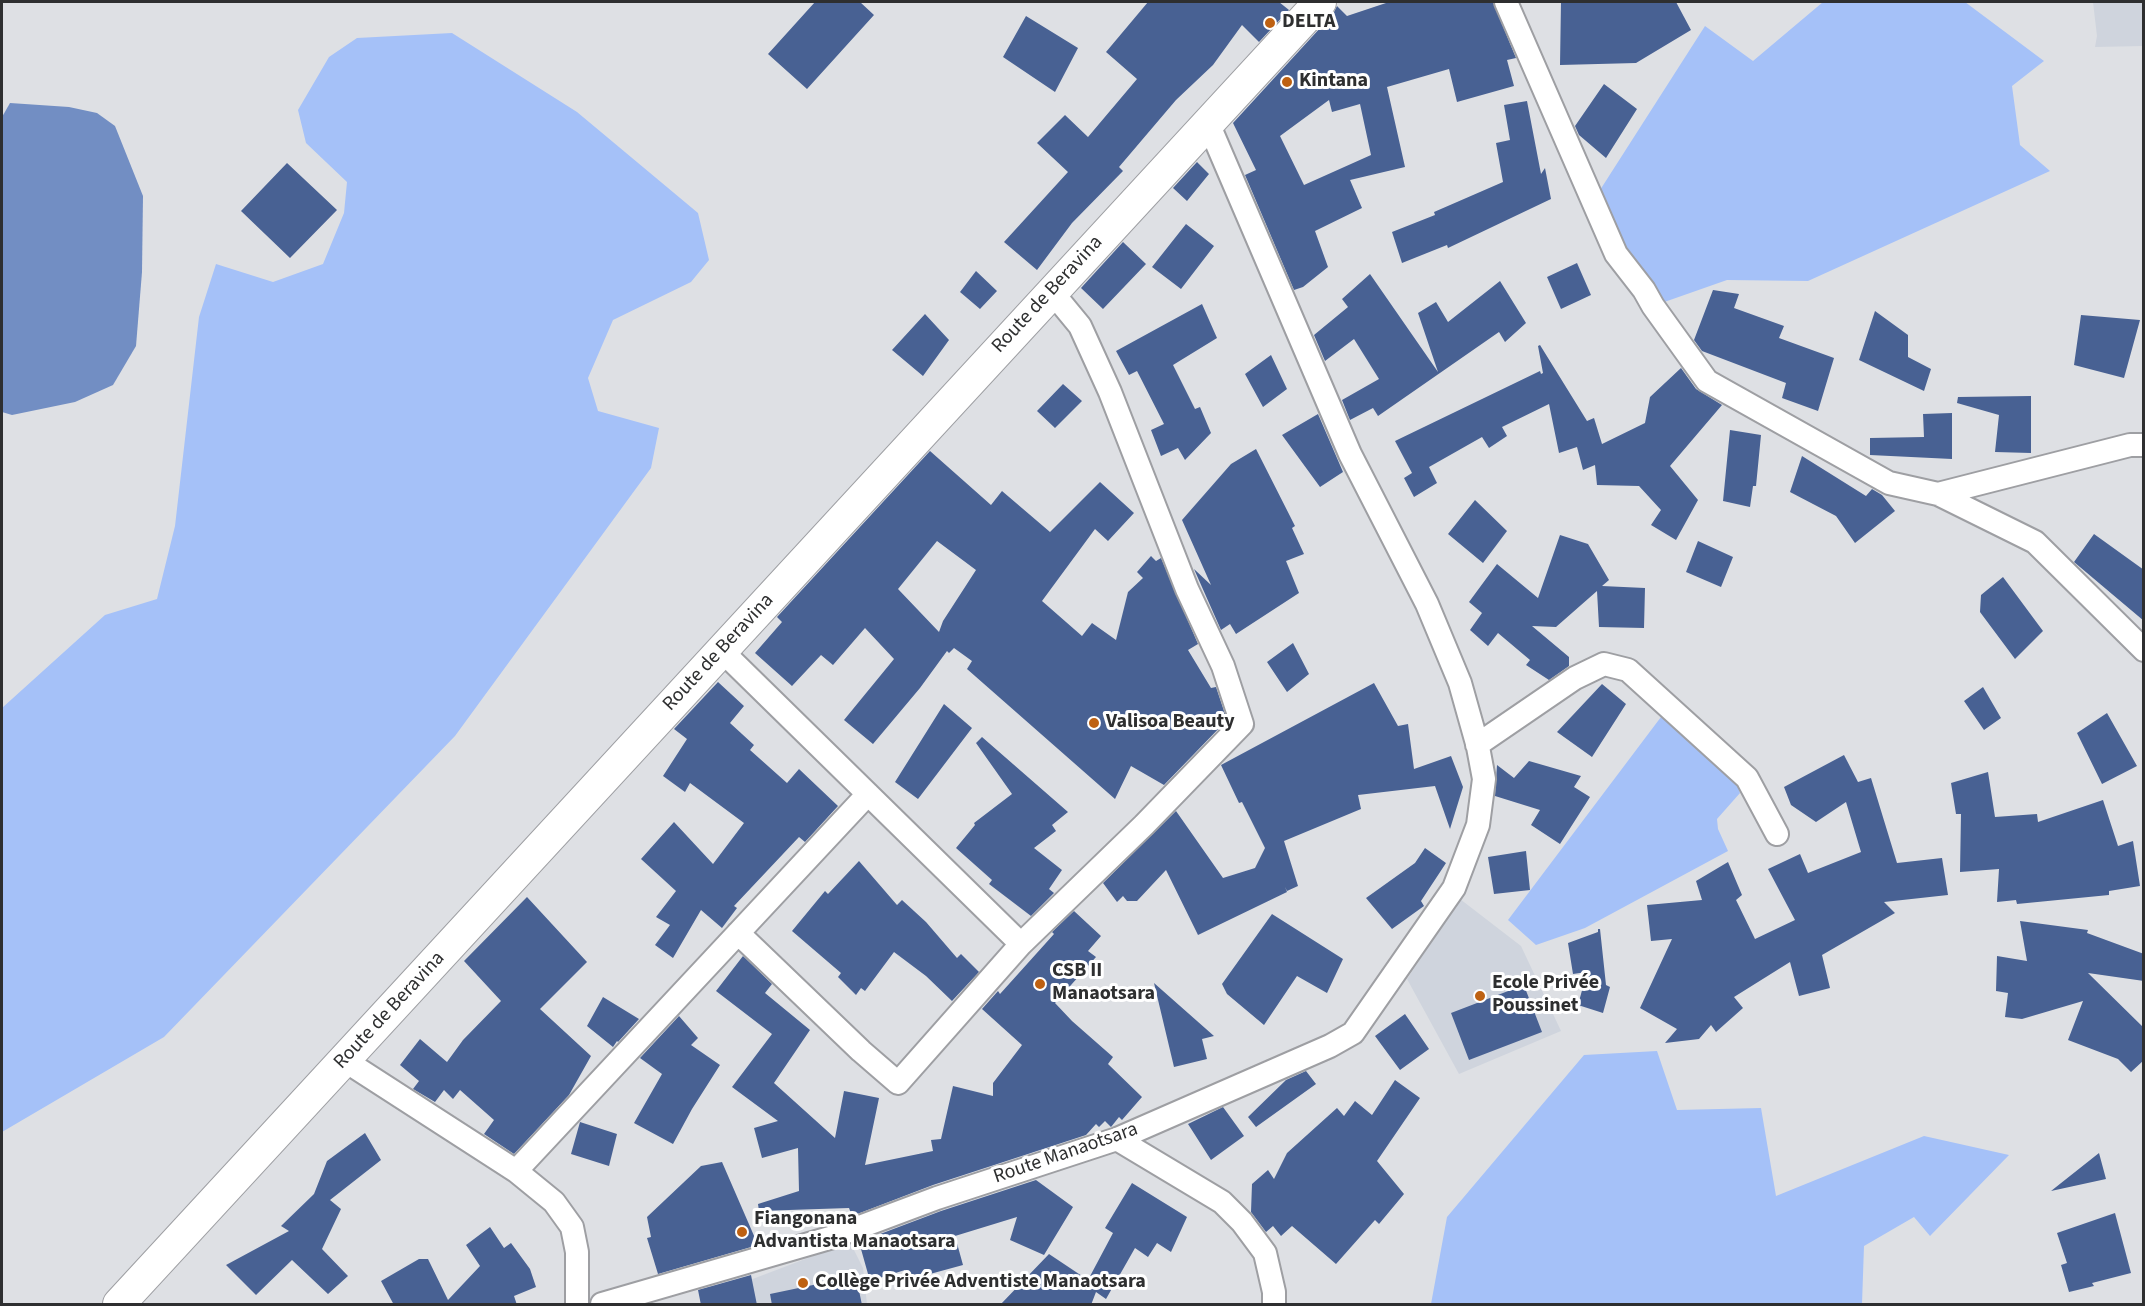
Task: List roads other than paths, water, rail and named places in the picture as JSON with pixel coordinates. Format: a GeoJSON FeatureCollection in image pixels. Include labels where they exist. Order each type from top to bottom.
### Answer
{"type":"FeatureCollection","features":[{"type":"Feature","properties":{"kind":"street","name":"Route de Beravina"},"geometry":{"type":"LineString","coordinates":[[118,1305],[1320,2]]}},
{"type":"Feature","properties":{"kind":"street"},"geometry":{"type":"LineString","coordinates":[[1506,2],[1616,254],[1707,381],[1889,483],[1938,494],[2035,542],[2144,650]]}},
{"type":"Feature","properties":{"kind":"street","name":"Route Manaotsara"},"geometry":{"type":"LineString","coordinates":[[602,1305],[833,1237],[937,1198],[1116,1139],[1330,1046],[1353,1033],[1454,888],[1478,825],[1484,780],[1478,745],[1460,683],[1427,604],[1350,454],[1208,123]]}},
{"type":"Feature","properties":{"kind":"street"},"geometry":{"type":"LineString","coordinates":[[738,933],[861,1051],[898,1083],[1021,944],[1144,825],[1242,724],[1223,666],[1187,589],[1110,392],[1080,326],[1052,292]]}},
{"type":"Feature","properties":{"kind":"street"},"geometry":{"type":"LineString","coordinates":[[1938,494],[2130,445],[2144,445]]}},
{"type":"Feature","properties":{"kind":"street"},"geometry":{"type":"LineString","coordinates":[[722,651],[1021,944]]}},
{"type":"Feature","properties":{"kind":"street"},"geometry":{"type":"LineString","coordinates":[[1478,745],[1575,678],[1604,664],[1628,670],[1747,778],[1777,834]]}},
{"type":"Feature","properties":{"kind":"street"},"geometry":{"type":"LineString","coordinates":[[516,1171],[868,794]]}},
{"type":"Feature","properties":{"kind":"street"},"geometry":{"type":"LineString","coordinates":[[344,1060],[516,1171],[554,1202],[572,1227],[577,1252],[577,1305]]}},
{"type":"Feature","properties":{"kind":"street"},"geometry":{"type":"LineString","coordinates":[[1116,1139],[1222,1202],[1242,1222],[1265,1253],[1274,1292],[1274,1305]]}},
{"type":"Feature","properties":{"kind":"place","name":"DELTA"},"geometry":{"type":"Point","coordinates":[1270,23]}},
{"type":"Feature","properties":{"kind":"place","name":"Kintana"},"geometry":{"type":"Point","coordinates":[1287,82]}},
{"type":"Feature","properties":{"kind":"place","name":"Valisoa Beauty"},"geometry":{"type":"Point","coordinates":[1094,723]}},
{"type":"Feature","properties":{"kind":"place","name":"CSB II Manaotsara"},"geometry":{"type":"Point","coordinates":[1040,984]}},
{"type":"Feature","properties":{"kind":"place","name":"Ecole Privée Poussinet"},"geometry":{"type":"Point","coordinates":[1480,996]}},
{"type":"Feature","properties":{"kind":"place","name":"Fiangonana Advantista Manaotsara"},"geometry":{"type":"Point","coordinates":[742,1232]}},
{"type":"Feature","properties":{"kind":"place","name":"Collège Privée Adventiste Manaotsara"},"geometry":{"type":"Point","coordinates":[803,1283]}}]}
